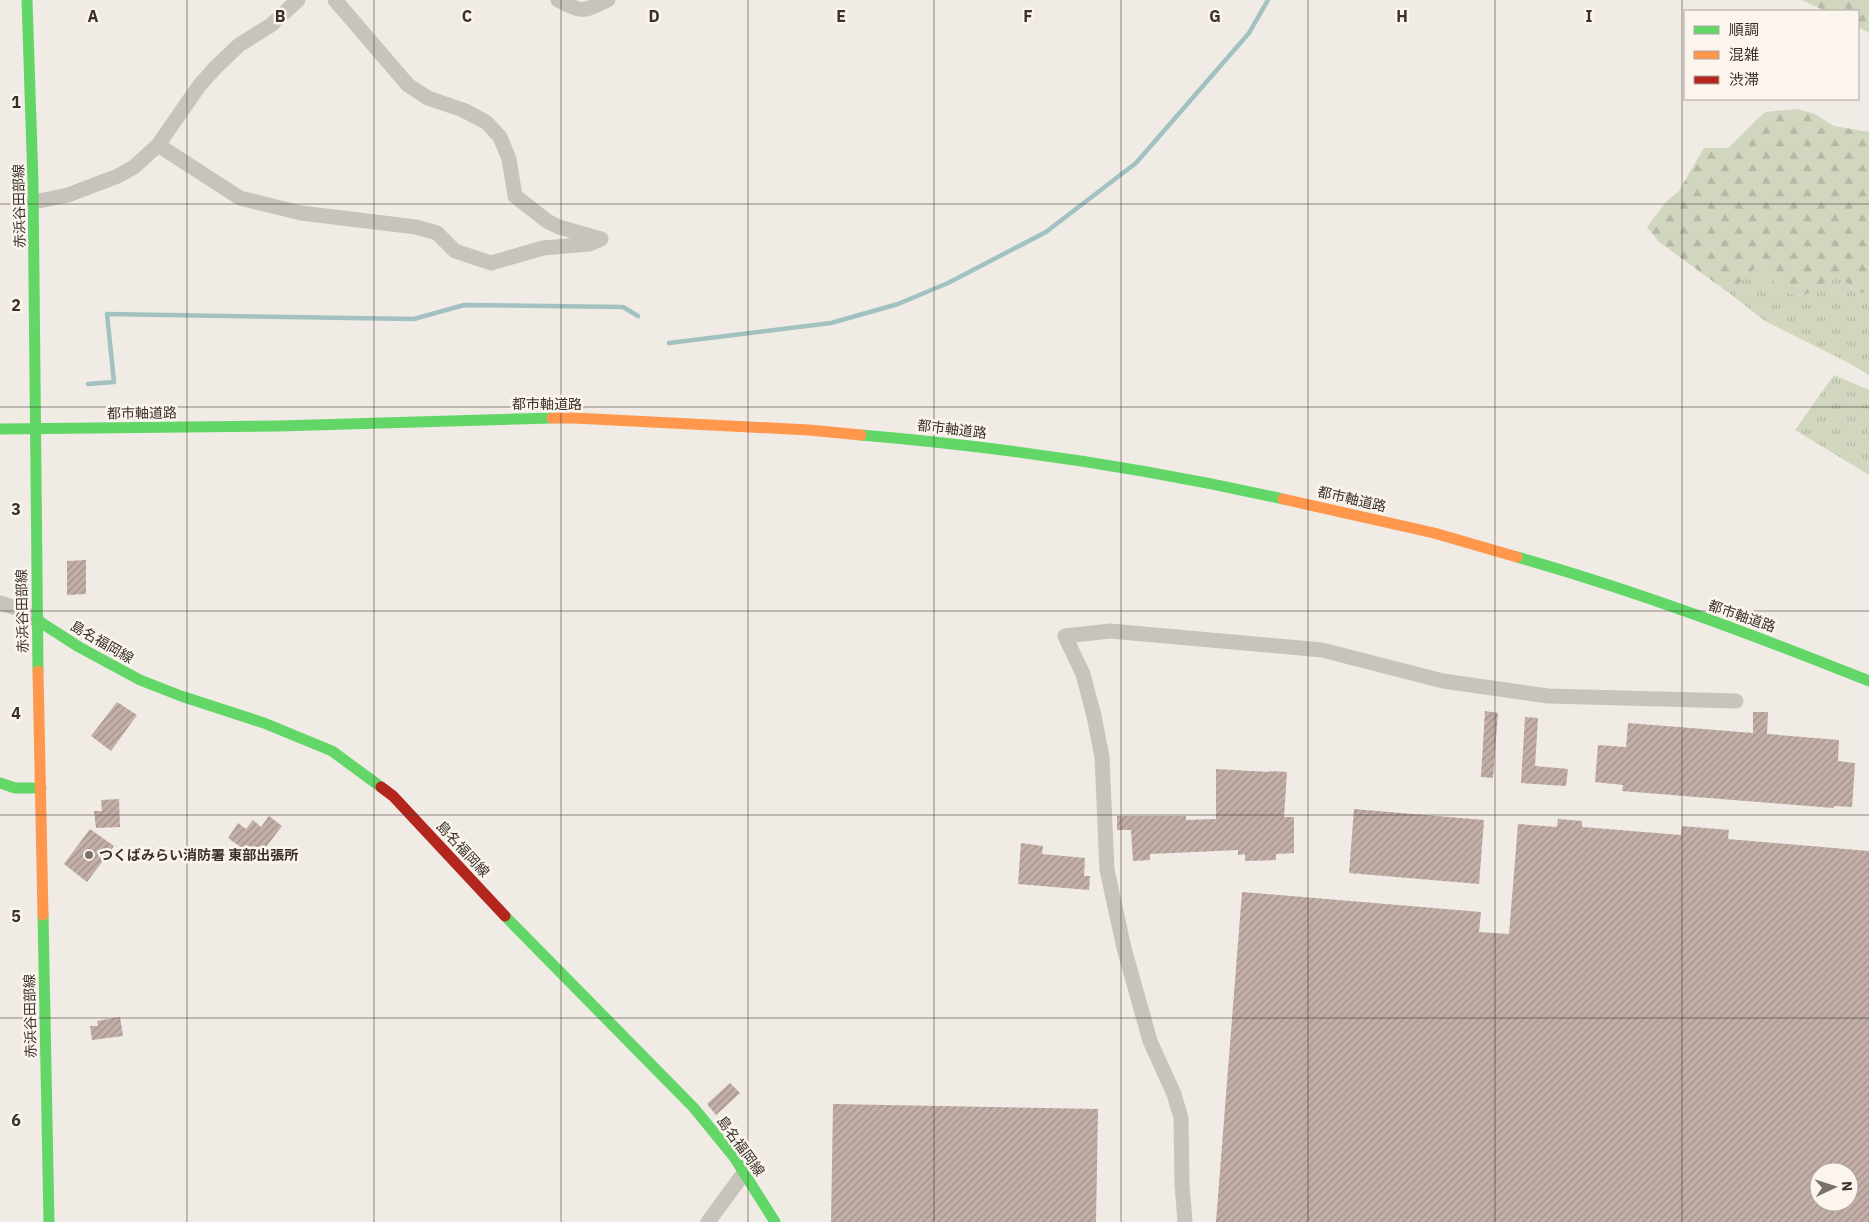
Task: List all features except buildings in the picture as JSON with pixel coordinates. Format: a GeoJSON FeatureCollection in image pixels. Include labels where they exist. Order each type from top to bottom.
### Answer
{"type":"FeatureCollection","features":[{"type":"Feature","properties":{"kind":"main road","name":"赤浜谷田部線"},"geometry":{"type":"LineString","coordinates":[[26,0],[31,72],[34,202],[34,429],[49,1222]]}},
{"type":"Feature","properties":{"kind":"main road","name":"都市軸道路"},"geometry":{"type":"LineString","coordinates":[[0,429],[279,426],[574,418],[809,430],[955,443],[1127,468],[1265,495],[1434,533],[1582,576],[1772,642],[1869,681]]}},
{"type":"Feature","properties":{"kind":"main road","name":"島名福岡線"},"geometry":{"type":"LineString","coordinates":[[37,620],[100,659],[140,680],[181,696],[264,723],[332,751],[393,796],[535,948],[694,1108],[744,1173],[775,1222]]}},
{"type":"Feature","properties":{"kind":"main road"},"geometry":{"type":"LineString","coordinates":[[0,783],[7,787],[19,789],[41,788]]}},
{"type":"Feature","properties":{"kind":"street"},"geometry":{"type":"LineString","coordinates":[[34,202],[68,195],[118,176],[134,167],[158,146],[199,86],[214,68],[239,45],[271,25],[298,0]]}},
{"type":"Feature","properties":{"kind":"street"},"geometry":{"type":"LineString","coordinates":[[158,146],[240,198],[301,213],[416,228],[437,233],[454,251],[491,263],[542,248],[589,244],[601,239],[559,227],[547,221],[516,196],[509,159],[500,137],[486,122],[463,110],[428,98],[408,85],[335,0]]}},
{"type":"Feature","properties":{"kind":"street"},"geometry":{"type":"LineString","coordinates":[[558,0],[573,8],[588,10],[608,0]]}},
{"type":"Feature","properties":{"kind":"street"},"geometry":{"type":"LineString","coordinates":[[0,603],[16,608],[37,620]]}},
{"type":"Feature","properties":{"kind":"street"},"geometry":{"type":"LineString","coordinates":[[1185,1222],[1182,1184],[1181,1118],[1174,1094],[1150,1041],[1120,931],[1107,870],[1102,757],[1099,740],[1083,674],[1065,636],[1110,630],[1322,650],[1444,681],[1548,696],[1736,701]]}},
{"type":"Feature","properties":{"kind":"street"},"geometry":{"type":"LineString","coordinates":[[708,1222],[744,1173]]}},
{"type":"Feature","properties":{"kind":"green space"},"geometry":{"type":"Polygon","coordinates":[[[1802,0],[1869,0],[1869,33],[1859,28],[1859,10],[1823,10],[1802,0]]]}},
{"type":"Feature","properties":{"kind":"green space"},"geometry":{"type":"Polygon","coordinates":[[[1797,109],[1815,114],[1834,126],[1869,132],[1869,291],[1859,294],[1839,276],[1805,295],[1791,294],[1755,268],[1729,293],[1659,242],[1647,227],[1665,203],[1679,191],[1704,148],[1728,148],[1765,112],[1797,109]]]}},
{"type":"Feature","properties":{"kind":"green space"},"geometry":{"type":"Polygon","coordinates":[[[1755,267],[1791,294],[1805,295],[1839,276],[1859,294],[1869,291],[1869,375],[1765,321],[1729,293],[1755,267]]]}},
{"type":"Feature","properties":{"kind":"green space"},"geometry":{"type":"Polygon","coordinates":[[[1834,375],[1869,390],[1869,475],[1795,430],[1834,375]]]}},
{"type":"Feature","properties":{"kind":"waterway"},"geometry":{"type":"LineString","coordinates":[[669,343],[831,323],[898,304],[948,283],[1046,232],[1136,163],[1249,33],[1268,0]]}},
{"type":"Feature","properties":{"kind":"waterway"},"geometry":{"type":"LineString","coordinates":[[88,384],[114,382],[107,314],[414,319],[464,305],[623,307],[638,316]]}},
{"type":"Feature","properties":{"kind":"traffic: fast"},"geometry":{"type":"LineString","coordinates":[[27,0],[33,182],[38,671]]}},
{"type":"Feature","properties":{"kind":"traffic: fast"},"geometry":{"type":"LineString","coordinates":[[0,429],[279,426],[552,418]]}},
{"type":"Feature","properties":{"kind":"traffic: fast"},"geometry":{"type":"LineString","coordinates":[[861,435],[1020,452],[1126,468],[1283,499]]}},
{"type":"Feature","properties":{"kind":"traffic: fast"},"geometry":{"type":"LineString","coordinates":[[1517,557],[1695,614],[1869,681]]}},
{"type":"Feature","properties":{"kind":"traffic: fast"},"geometry":{"type":"LineString","coordinates":[[37,620],[79,647],[140,680],[181,696],[264,723],[332,751],[381,787]]}},
{"type":"Feature","properties":{"kind":"traffic: fast"},"geometry":{"type":"LineString","coordinates":[[0,783],[15,788],[41,788]]}},
{"type":"Feature","properties":{"kind":"traffic: fast"},"geometry":{"type":"LineString","coordinates":[[43,915],[49,1222]]}},
{"type":"Feature","properties":{"kind":"traffic: fast"},"geometry":{"type":"LineString","coordinates":[[505,916],[694,1108],[734,1157],[775,1222]]}},
{"type":"Feature","properties":{"kind":"traffic: slow"},"geometry":{"type":"LineString","coordinates":[[552,418],[809,430],[861,435]]}},
{"type":"Feature","properties":{"kind":"traffic: slow"},"geometry":{"type":"LineString","coordinates":[[1283,499],[1434,533],[1517,557]]}},
{"type":"Feature","properties":{"kind":"traffic: slow"},"geometry":{"type":"LineString","coordinates":[[38,671],[43,915]]}},
{"type":"Feature","properties":{"kind":"traffic: jam"},"geometry":{"type":"LineString","coordinates":[[381,787],[393,796],[505,916]]}},
{"type":"Feature","properties":{"kind":"place","name":"つくばみらい消防署 東部出張所"},"geometry":{"type":"Point","coordinates":[89,855]}}]}
